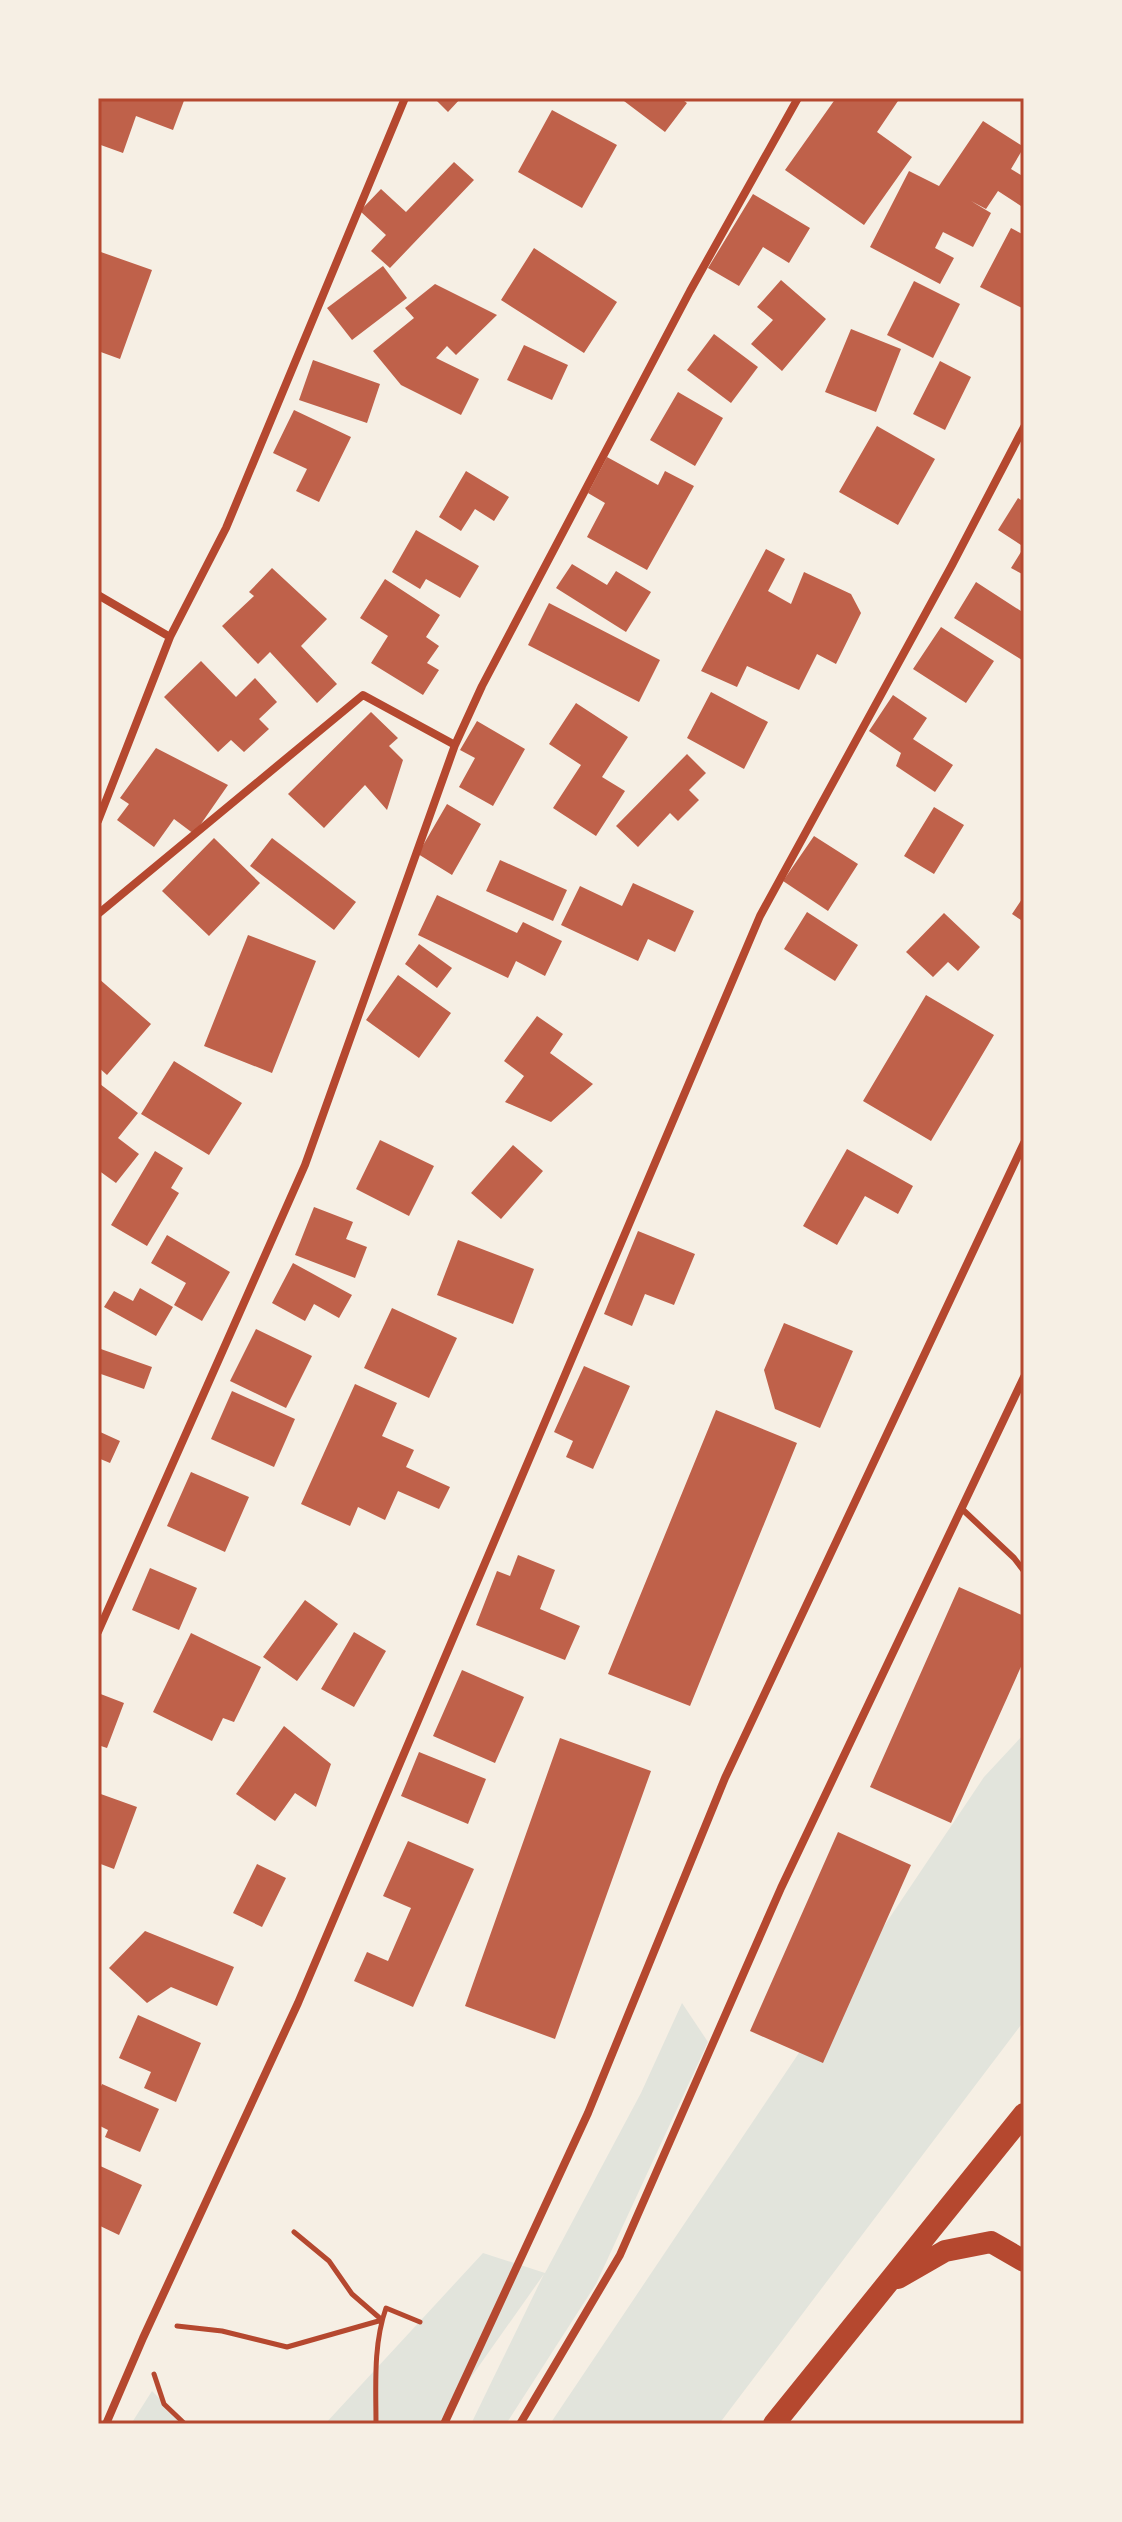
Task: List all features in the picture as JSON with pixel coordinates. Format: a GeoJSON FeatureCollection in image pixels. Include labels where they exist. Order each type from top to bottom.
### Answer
{"type":"FeatureCollection","features":[{"type":"Feature","properties":{"kind":"highway"},"geometry":{"type":"LineString","coordinates":[[774,2424],[1024,2114]]}},
{"type":"Feature","properties":{"kind":"highway"},"geometry":{"type":"LineString","coordinates":[[885,2285],[945,2251],[991,2242],[1024,2261]]}},
{"type":"Feature","properties":{"kind":"street"},"geometry":{"type":"LineString","coordinates":[[98,821],[170,637],[226,528],[405,98]]}},
{"type":"Feature","properties":{"kind":"street"},"geometry":{"type":"LineString","coordinates":[[98,1632],[305,1165],[455,745],[482,686],[690,291],[798,98]]}},
{"type":"Feature","properties":{"kind":"street"},"geometry":{"type":"LineString","coordinates":[[106,2424],[298,2003],[760,916],[1024,427]]}},
{"type":"Feature","properties":{"kind":"street"},"geometry":{"type":"LineString","coordinates":[[98,595],[170,637]]}},
{"type":"Feature","properties":{"kind":"street"},"geometry":{"type":"LineString","coordinates":[[98,914],[363,695],[455,745]]}},
{"type":"Feature","properties":{"kind":"street"},"geometry":{"type":"LineString","coordinates":[[444,2424],[588,2113],[725,1778],[1024,1143]]}},
{"type":"Feature","properties":{"kind":"street"},"geometry":{"type":"LineString","coordinates":[[520,2424],[620,2255],[781,1888],[1024,1377]]}},
{"type":"Feature","properties":{"kind":"lane"},"geometry":{"type":"LineString","coordinates":[[962,1509],[1024,1571]]}},
{"type":"Feature","properties":{"kind":"path"},"geometry":{"type":"LineString","coordinates":[[294,2232],[329,2261],[352,2294],[382,2320]]}},
{"type":"Feature","properties":{"kind":"path"},"geometry":{"type":"LineString","coordinates":[[376,2424],[376,2364],[386,2308],[420,2322]]}},
{"type":"Feature","properties":{"kind":"path"},"geometry":{"type":"LineString","coordinates":[[185,2424],[164,2404],[143,2338],[169,2325],[222,2331],[287,2347],[382,2320]]}},
{"type":"Feature","properties":{"kind":"shaded area"},"geometry":{"type":"Polygon","coordinates":[[[1024,1734],[1024,2021],[719,2424],[550,2424],[984,1777],[1024,1734]]]}},
{"type":"Feature","properties":{"kind":"shaded area"},"geometry":{"type":"Polygon","coordinates":[[[682,2003],[708,2042],[596,2284],[506,2424],[471,2424],[544,2274],[438,2424],[325,2424],[483,2253],[545,2273],[641,2093],[682,2003]]]}},
{"type":"Feature","properties":{"kind":"shaded area"},"geometry":{"type":"Polygon","coordinates":[[[152,2391],[185,2424],[131,2424],[152,2391]]]}},
{"type":"Feature","properties":{"kind":"building"},"geometry":{"type":"Polygon","coordinates":[[[98,98],[185,98],[173,130],[136,116],[123,153],[98,144],[98,98]]]}},
{"type":"Feature","properties":{"kind":"building"},"geometry":{"type":"Polygon","coordinates":[[[434,98],[461,98],[448,112],[434,98]]]}},
{"type":"Feature","properties":{"kind":"building"},"geometry":{"type":"Polygon","coordinates":[[[620,98],[680,98],[687,103],[665,132],[620,98]]]}},
{"type":"Feature","properties":{"kind":"building"},"geometry":{"type":"Polygon","coordinates":[[[836,98],[900,98],[877,132],[912,157],[864,225],[785,170],[836,98]]]}},
{"type":"Feature","properties":{"kind":"building"},"geometry":{"type":"Polygon","coordinates":[[[552,110],[617,145],[582,208],[518,172],[552,110]]]}},
{"type":"Feature","properties":{"kind":"building"},"geometry":{"type":"Polygon","coordinates":[[[983,121],[1024,147],[1011,169],[1024,177],[1024,208],[998,191],[986,209],[971,201],[991,213],[973,247],[943,232],[935,248],[954,258],[940,284],[870,247],[909,171],[939,186],[983,121]]]}},
{"type":"Feature","properties":{"kind":"building"},"geometry":{"type":"Polygon","coordinates":[[[454,162],[474,180],[390,268],[371,251],[386,235],[360,211],[381,189],[406,212],[454,162]]]}},
{"type":"Feature","properties":{"kind":"building"},"geometry":{"type":"Polygon","coordinates":[[[753,194],[810,228],[789,263],[763,247],[739,286],[708,268],[753,194]]]}},
{"type":"Feature","properties":{"kind":"building"},"geometry":{"type":"Polygon","coordinates":[[[1011,228],[1024,235],[1024,309],[980,287],[1011,228]]]}},
{"type":"Feature","properties":{"kind":"building"},"geometry":{"type":"Polygon","coordinates":[[[534,248],[617,302],[584,353],[501,300],[534,248]]]}},
{"type":"Feature","properties":{"kind":"building"},"geometry":{"type":"Polygon","coordinates":[[[98,251],[152,270],[120,359],[98,351],[98,251]]]}},
{"type":"Feature","properties":{"kind":"building"},"geometry":{"type":"Polygon","coordinates":[[[383,266],[407,298],[352,340],[327,308],[383,266]]]}},
{"type":"Feature","properties":{"kind":"building"},"geometry":{"type":"Polygon","coordinates":[[[781,280],[826,319],[782,371],[751,344],[773,320],[757,307],[781,280]]]}},
{"type":"Feature","properties":{"kind":"building"},"geometry":{"type":"Polygon","coordinates":[[[914,281],[960,304],[933,358],[887,335],[914,281]]]}},
{"type":"Feature","properties":{"kind":"building"},"geometry":{"type":"Polygon","coordinates":[[[435,284],[497,315],[456,355],[447,346],[436,358],[479,379],[461,415],[401,385],[373,351],[414,318],[405,308],[435,284]]]}},
{"type":"Feature","properties":{"kind":"building"},"geometry":{"type":"Polygon","coordinates":[[[851,329],[901,349],[876,412],[825,392],[851,329]]]}},
{"type":"Feature","properties":{"kind":"building"},"geometry":{"type":"Polygon","coordinates":[[[714,334],[758,367],[731,403],[687,370],[714,334]]]}},
{"type":"Feature","properties":{"kind":"building"},"geometry":{"type":"Polygon","coordinates":[[[524,345],[568,365],[552,400],[507,380],[524,345]]]}},
{"type":"Feature","properties":{"kind":"building"},"geometry":{"type":"Polygon","coordinates":[[[313,360],[380,384],[367,423],[299,400],[313,360]]]}},
{"type":"Feature","properties":{"kind":"building"},"geometry":{"type":"Polygon","coordinates":[[[940,361],[971,377],[945,430],[913,414],[940,361]]]}},
{"type":"Feature","properties":{"kind":"building"},"geometry":{"type":"Polygon","coordinates":[[[678,392],[723,418],[695,466],[650,440],[678,392]]]}},
{"type":"Feature","properties":{"kind":"building"},"geometry":{"type":"Polygon","coordinates":[[[294,410],[351,437],[319,502],[296,491],[307,469],[273,453],[294,410]]]}},
{"type":"Feature","properties":{"kind":"building"},"geometry":{"type":"Polygon","coordinates":[[[877,426],[935,459],[898,525],[839,492],[877,426]]]}},
{"type":"Feature","properties":{"kind":"building"},"geometry":{"type":"Polygon","coordinates":[[[607,457],[658,485],[665,471],[694,486],[647,570],[587,537],[605,503],[588,493],[607,457]]]}},
{"type":"Feature","properties":{"kind":"building"},"geometry":{"type":"Polygon","coordinates":[[[466,471],[509,497],[494,521],[475,509],[461,531],[439,517],[466,471]]]}},
{"type":"Feature","properties":{"kind":"building"},"geometry":{"type":"Polygon","coordinates":[[[1018,498],[1024,502],[1024,547],[998,530],[1018,498]]]}},
{"type":"Feature","properties":{"kind":"building"},"geometry":{"type":"Polygon","coordinates":[[[416,530],[479,566],[460,598],[426,579],[420,589],[392,572],[416,530]]]}},
{"type":"Feature","properties":{"kind":"building"},"geometry":{"type":"Polygon","coordinates":[[[1024,547],[1024,575],[1011,568],[1024,547]]]}},
{"type":"Feature","properties":{"kind":"building"},"geometry":{"type":"Polygon","coordinates":[[[766,549],[785,559],[768,591],[791,604],[804,572],[851,594],[861,613],[836,664],[817,654],[799,690],[747,666],[737,687],[701,671],[766,549]]]}},
{"type":"Feature","properties":{"kind":"building"},"geometry":{"type":"Polygon","coordinates":[[[572,564],[607,585],[616,571],[651,592],[626,632],[556,588],[572,564]]]}},
{"type":"Feature","properties":{"kind":"building"},"geometry":{"type":"Polygon","coordinates":[[[272,568],[327,619],[301,646],[337,684],[317,703],[270,652],[258,664],[222,626],[254,596],[249,592],[272,568]]]}},
{"type":"Feature","properties":{"kind":"building"},"geometry":{"type":"Polygon","coordinates":[[[385,579],[440,615],[426,637],[439,646],[427,663],[439,670],[423,695],[371,663],[388,636],[360,618],[385,579]]]}},
{"type":"Feature","properties":{"kind":"building"},"geometry":{"type":"Polygon","coordinates":[[[976,582],[1024,613],[1022,660],[954,618],[976,582]]]}},
{"type":"Feature","properties":{"kind":"building"},"geometry":{"type":"Polygon","coordinates":[[[549,603],[660,660],[639,702],[528,645],[549,603]]]}},
{"type":"Feature","properties":{"kind":"building"},"geometry":{"type":"Polygon","coordinates":[[[941,627],[994,661],[966,703],[913,669],[941,627]]]}},
{"type":"Feature","properties":{"kind":"building"},"geometry":{"type":"Polygon","coordinates":[[[201,661],[236,697],[255,678],[277,702],[259,719],[269,729],[244,752],[231,740],[218,752],[164,697],[201,661]]]}},
{"type":"Feature","properties":{"kind":"building"},"geometry":{"type":"Polygon","coordinates":[[[711,692],[768,722],[744,769],[687,738],[711,692]]]}},
{"type":"Feature","properties":{"kind":"building"},"geometry":{"type":"Polygon","coordinates":[[[893,695],[927,718],[913,739],[953,765],[935,792],[896,766],[901,753],[869,731],[893,695]]]}},
{"type":"Feature","properties":{"kind":"building"},"geometry":{"type":"Polygon","coordinates":[[[576,703],[628,737],[602,777],[625,791],[596,836],[553,808],[581,765],[549,744],[576,703]]]}},
{"type":"Feature","properties":{"kind":"building"},"geometry":{"type":"Polygon","coordinates":[[[371,712],[398,738],[389,746],[403,760],[387,810],[365,785],[324,828],[288,794],[371,712]]]}},
{"type":"Feature","properties":{"kind":"building"},"geometry":{"type":"Polygon","coordinates":[[[477,721],[525,749],[493,806],[459,787],[475,758],[460,750],[477,721]]]}},
{"type":"Feature","properties":{"kind":"building"},"geometry":{"type":"Polygon","coordinates":[[[156,748],[228,785],[194,834],[174,819],[154,847],[117,820],[129,804],[120,798],[156,748]]]}},
{"type":"Feature","properties":{"kind":"building"},"geometry":{"type":"Polygon","coordinates":[[[687,754],[706,773],[689,790],[699,800],[678,821],[670,813],[638,847],[616,826],[687,754]]]}},
{"type":"Feature","properties":{"kind":"building"},"geometry":{"type":"Polygon","coordinates":[[[447,804],[481,824],[452,875],[418,854],[447,804]]]}},
{"type":"Feature","properties":{"kind":"building"},"geometry":{"type":"Polygon","coordinates":[[[934,807],[964,825],[934,874],[904,856],[934,807]]]}},
{"type":"Feature","properties":{"kind":"building"},"geometry":{"type":"Polygon","coordinates":[[[814,836],[858,864],[828,911],[783,881],[814,836]]]}},
{"type":"Feature","properties":{"kind":"building"},"geometry":{"type":"Polygon","coordinates":[[[214,838],[260,883],[209,936],[162,891],[214,838]]]}},
{"type":"Feature","properties":{"kind":"building"},"geometry":{"type":"Polygon","coordinates":[[[272,838],[356,902],[334,930],[250,866],[272,838]]]}},
{"type":"Feature","properties":{"kind":"building"},"geometry":{"type":"Polygon","coordinates":[[[500,860],[567,890],[553,921],[486,891],[500,860]]]}},
{"type":"Feature","properties":{"kind":"building"},"geometry":{"type":"Polygon","coordinates":[[[633,883],[694,911],[675,952],[648,939],[638,961],[561,925],[580,886],[622,906],[633,883]]]}},
{"type":"Feature","properties":{"kind":"building"},"geometry":{"type":"Polygon","coordinates":[[[437,895],[517,933],[523,922],[562,941],[545,976],[516,961],[508,978],[418,935],[437,895]]]}},
{"type":"Feature","properties":{"kind":"building"},"geometry":{"type":"Polygon","coordinates":[[[1024,896],[1024,922],[1012,914],[1024,896]]]}},
{"type":"Feature","properties":{"kind":"building"},"geometry":{"type":"Polygon","coordinates":[[[807,912],[858,945],[835,981],[784,949],[807,912]]]}},
{"type":"Feature","properties":{"kind":"building"},"geometry":{"type":"Polygon","coordinates":[[[944,913],[980,947],[958,971],[948,962],[933,977],[906,952],[944,913]]]}},
{"type":"Feature","properties":{"kind":"building"},"geometry":{"type":"Polygon","coordinates":[[[248,935],[316,961],[272,1073],[204,1046],[248,935]]]}},
{"type":"Feature","properties":{"kind":"building"},"geometry":{"type":"Polygon","coordinates":[[[419,944],[452,968],[437,988],[405,964],[419,944]]]}},
{"type":"Feature","properties":{"kind":"building"},"geometry":{"type":"Polygon","coordinates":[[[398,975],[451,1013],[419,1058],[366,1020],[398,975]]]}},
{"type":"Feature","properties":{"kind":"building"},"geometry":{"type":"Polygon","coordinates":[[[98,978],[151,1024],[107,1075],[98,1067],[98,978]]]}},
{"type":"Feature","properties":{"kind":"building"},"geometry":{"type":"Polygon","coordinates":[[[926,995],[994,1035],[931,1141],[863,1101],[926,995]]]}},
{"type":"Feature","properties":{"kind":"building"},"geometry":{"type":"Polygon","coordinates":[[[537,1016],[563,1034],[550,1053],[593,1084],[551,1122],[505,1102],[524,1076],[504,1061],[537,1016]]]}},
{"type":"Feature","properties":{"kind":"building"},"geometry":{"type":"Polygon","coordinates":[[[174,1061],[242,1103],[209,1155],[141,1114],[174,1061]]]}},
{"type":"Feature","properties":{"kind":"building"},"geometry":{"type":"Polygon","coordinates":[[[100,1084],[138,1113],[118,1138],[139,1154],[116,1183],[98,1170],[100,1084]]]}},
{"type":"Feature","properties":{"kind":"building"},"geometry":{"type":"Polygon","coordinates":[[[380,1140],[434,1166],[409,1216],[356,1189],[380,1140]]]}},
{"type":"Feature","properties":{"kind":"building"},"geometry":{"type":"Polygon","coordinates":[[[513,1145],[543,1171],[501,1219],[471,1193],[513,1145]]]}},
{"type":"Feature","properties":{"kind":"building"},"geometry":{"type":"Polygon","coordinates":[[[847,1149],[913,1186],[898,1214],[865,1196],[837,1245],[803,1226],[847,1149]]]}},
{"type":"Feature","properties":{"kind":"building"},"geometry":{"type":"Polygon","coordinates":[[[155,1151],[183,1168],[171,1188],[179,1193],[147,1246],[111,1225],[155,1151]]]}},
{"type":"Feature","properties":{"kind":"building"},"geometry":{"type":"Polygon","coordinates":[[[314,1207],[353,1222],[346,1239],[367,1247],[355,1278],[295,1255],[314,1207]]]}},
{"type":"Feature","properties":{"kind":"building"},"geometry":{"type":"Polygon","coordinates":[[[638,1231],[695,1254],[674,1305],[645,1294],[632,1326],[604,1314],[638,1231]]]}},
{"type":"Feature","properties":{"kind":"building"},"geometry":{"type":"Polygon","coordinates":[[[167,1235],[230,1272],[202,1321],[174,1305],[186,1283],[151,1263],[167,1235]]]}},
{"type":"Feature","properties":{"kind":"building"},"geometry":{"type":"Polygon","coordinates":[[[458,1240],[534,1269],[513,1324],[437,1295],[458,1240]]]}},
{"type":"Feature","properties":{"kind":"building"},"geometry":{"type":"Polygon","coordinates":[[[293,1263],[352,1295],[339,1318],[314,1304],[305,1321],[272,1303],[293,1263]]]}},
{"type":"Feature","properties":{"kind":"building"},"geometry":{"type":"Polygon","coordinates":[[[140,1288],[173,1307],[156,1336],[104,1307],[114,1291],[133,1301],[140,1288]]]}},
{"type":"Feature","properties":{"kind":"building"},"geometry":{"type":"Polygon","coordinates":[[[392,1308],[457,1338],[429,1398],[364,1368],[392,1308]]]}},
{"type":"Feature","properties":{"kind":"building"},"geometry":{"type":"Polygon","coordinates":[[[784,1323],[853,1351],[820,1428],[775,1409],[764,1370],[784,1323]]]}},
{"type":"Feature","properties":{"kind":"building"},"geometry":{"type":"Polygon","coordinates":[[[256,1329],[312,1356],[286,1408],[230,1381],[256,1329]]]}},
{"type":"Feature","properties":{"kind":"building"},"geometry":{"type":"Polygon","coordinates":[[[98,1348],[152,1367],[144,1389],[98,1373],[98,1348]]]}},
{"type":"Feature","properties":{"kind":"building"},"geometry":{"type":"Polygon","coordinates":[[[584,1366],[630,1386],[593,1469],[566,1457],[573,1441],[554,1432],[584,1366]]]}},
{"type":"Feature","properties":{"kind":"building"},"geometry":{"type":"Polygon","coordinates":[[[355,1384],[397,1403],[382,1436],[414,1450],[406,1467],[450,1487],[439,1509],[398,1491],[385,1520],[358,1507],[350,1526],[301,1504],[355,1384]]]}},
{"type":"Feature","properties":{"kind":"building"},"geometry":{"type":"Polygon","coordinates":[[[232,1391],[295,1419],[274,1467],[211,1439],[232,1391]]]}},
{"type":"Feature","properties":{"kind":"building"},"geometry":{"type":"Polygon","coordinates":[[[716,1410],[797,1443],[690,1706],[608,1674],[716,1410]]]}},
{"type":"Feature","properties":{"kind":"building"},"geometry":{"type":"Polygon","coordinates":[[[98,1431],[120,1441],[110,1463],[98,1458],[98,1431]]]}},
{"type":"Feature","properties":{"kind":"building"},"geometry":{"type":"Polygon","coordinates":[[[191,1472],[249,1497],[225,1552],[167,1526],[191,1472]]]}},
{"type":"Feature","properties":{"kind":"building"},"geometry":{"type":"Polygon","coordinates":[[[518,1555],[555,1570],[540,1609],[580,1626],[565,1660],[476,1625],[497,1571],[510,1576],[518,1555]]]}},
{"type":"Feature","properties":{"kind":"building"},"geometry":{"type":"Polygon","coordinates":[[[150,1568],[197,1588],[179,1630],[132,1610],[150,1568]]]}},
{"type":"Feature","properties":{"kind":"building"},"geometry":{"type":"Polygon","coordinates":[[[959,1587],[1024,1616],[1024,1660],[951,1823],[870,1787],[959,1587]]]}},
{"type":"Feature","properties":{"kind":"building"},"geometry":{"type":"Polygon","coordinates":[[[305,1600],[338,1624],[297,1681],[263,1657],[305,1600]]]}},
{"type":"Feature","properties":{"kind":"building"},"geometry":{"type":"Polygon","coordinates":[[[354,1632],[386,1651],[354,1707],[321,1689],[354,1632]]]}},
{"type":"Feature","properties":{"kind":"building"},"geometry":{"type":"Polygon","coordinates":[[[191,1633],[261,1667],[234,1722],[223,1718],[212,1741],[153,1712],[191,1633]]]}},
{"type":"Feature","properties":{"kind":"building"},"geometry":{"type":"Polygon","coordinates":[[[462,1670],[524,1697],[495,1763],[433,1736],[462,1670]]]}},
{"type":"Feature","properties":{"kind":"building"},"geometry":{"type":"Polygon","coordinates":[[[98,1693],[124,1703],[107,1748],[98,1745],[98,1693]]]}},
{"type":"Feature","properties":{"kind":"building"},"geometry":{"type":"Polygon","coordinates":[[[284,1726],[331,1764],[316,1807],[295,1793],[275,1821],[236,1794],[284,1726]]]}},
{"type":"Feature","properties":{"kind":"building"},"geometry":{"type":"Polygon","coordinates":[[[560,1738],[651,1771],[555,2039],[465,2006],[560,1738]]]}},
{"type":"Feature","properties":{"kind":"building"},"geometry":{"type":"Polygon","coordinates":[[[419,1752],[486,1779],[468,1824],[401,1796],[419,1752]]]}},
{"type":"Feature","properties":{"kind":"building"},"geometry":{"type":"Polygon","coordinates":[[[98,1793],[137,1807],[114,1869],[98,1863],[98,1793]]]}},
{"type":"Feature","properties":{"kind":"building"},"geometry":{"type":"Polygon","coordinates":[[[838,1832],[911,1865],[823,2063],[750,2031],[838,1832]]]}},
{"type":"Feature","properties":{"kind":"building"},"geometry":{"type":"Polygon","coordinates":[[[408,1841],[474,1869],[413,2007],[354,1981],[367,1952],[388,1961],[411,1908],[383,1896],[408,1841]]]}},
{"type":"Feature","properties":{"kind":"building"},"geometry":{"type":"Polygon","coordinates":[[[257,1864],[286,1878],[262,1927],[233,1913],[257,1864]]]}},
{"type":"Feature","properties":{"kind":"building"},"geometry":{"type":"Polygon","coordinates":[[[145,1931],[234,1967],[217,2006],[171,1987],[147,2003],[109,1968],[145,1931]]]}},
{"type":"Feature","properties":{"kind":"building"},"geometry":{"type":"Polygon","coordinates":[[[138,2015],[201,2043],[176,2102],[144,2088],[151,2072],[119,2058],[138,2015]]]}},
{"type":"Feature","properties":{"kind":"building"},"geometry":{"type":"Polygon","coordinates":[[[102,2084],[159,2109],[140,2152],[105,2137],[108,2130],[98,2125],[98,2093],[102,2084]]]}},
{"type":"Feature","properties":{"kind":"building"},"geometry":{"type":"Polygon","coordinates":[[[98,2165],[142,2185],[119,2235],[98,2225],[98,2165]]]}}]}
